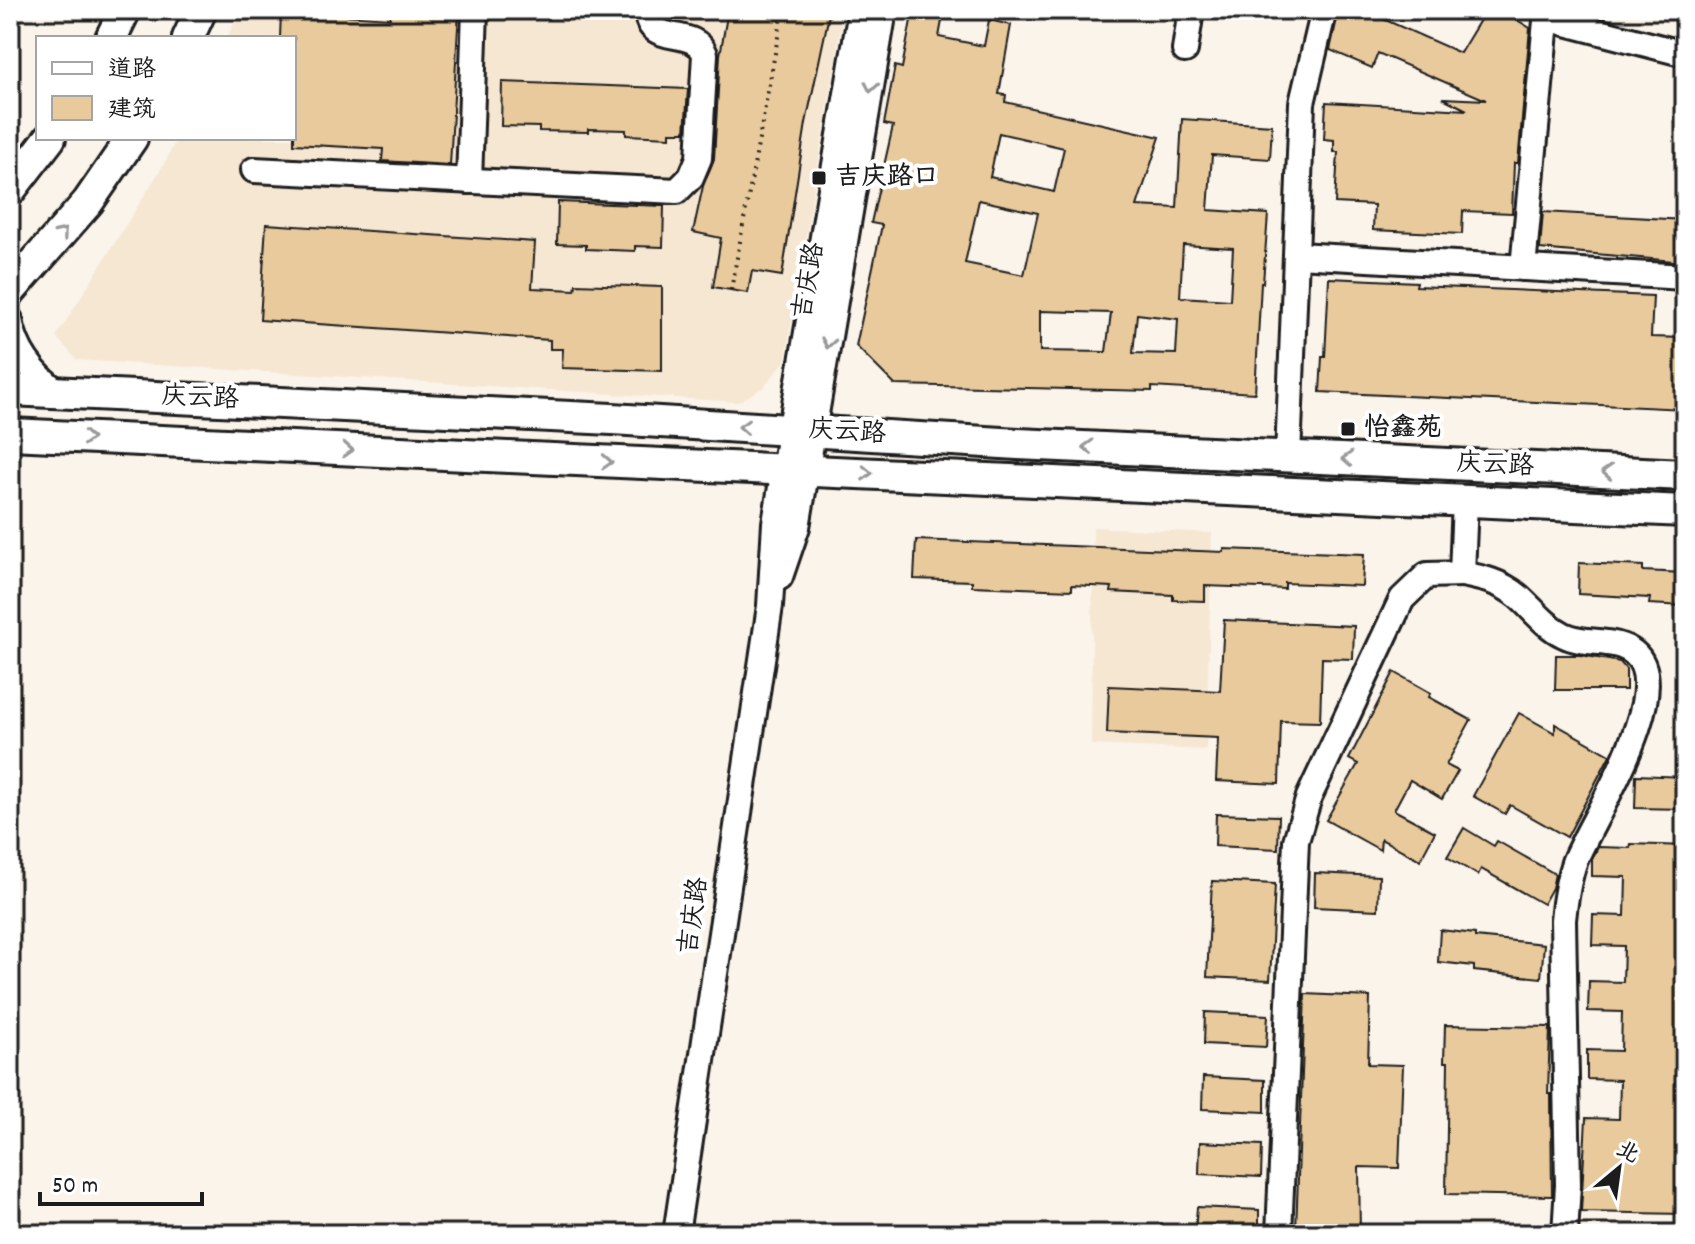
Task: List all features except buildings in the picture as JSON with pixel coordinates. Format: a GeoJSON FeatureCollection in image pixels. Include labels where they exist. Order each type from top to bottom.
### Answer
{"type":"FeatureCollection","features":[{"type":"Feature","properties":{"kind":"main road"},"geometry":{"type":"LineString","coordinates":[[112,36],[125,10]]}},
{"type":"Feature","properties":{"kind":"main road"},"geometry":{"type":"LineString","coordinates":[[189,36],[201,10]]}},
{"type":"Feature","properties":{"kind":"main road"},"geometry":{"type":"LineString","coordinates":[[10,190],[48,140]]}},
{"type":"Feature","properties":{"kind":"main road"},"geometry":{"type":"LineString","coordinates":[[10,291],[79,212],[131,140]]}},
{"type":"Feature","properties":{"kind":"main road","name":"庆云路"},"geometry":{"type":"LineString","coordinates":[[10,390],[1685,475]]}},
{"type":"Feature","properties":{"kind":"main road","name":"庆云路"},"geometry":{"type":"LineString","coordinates":[[10,434],[1685,511]]}},
{"type":"Feature","properties":{"kind":"street"},"geometry":{"type":"LineString","coordinates":[[469,181],[475,10]]}},
{"type":"Feature","properties":{"kind":"street"},"geometry":{"type":"LineString","coordinates":[[254,170],[677,191],[685,185],[699,158],[705,54],[697,41],[658,33],[650,26],[647,10]]}},
{"type":"Feature","properties":{"kind":"street","name":"吉庆路"},"geometry":{"type":"LineString","coordinates":[[802,431],[861,10]]}},
{"type":"Feature","properties":{"kind":"street","name":"吉庆路"},"geometry":{"type":"LineString","coordinates":[[676,1234],[770,606],[775,523],[795,470],[884,10]]}},
{"type":"Feature","properties":{"kind":"street"},"geometry":{"type":"LineString","coordinates":[[1185,50],[1191,10]]}},
{"type":"Feature","properties":{"kind":"street"},"geometry":{"type":"LineString","coordinates":[[1288,457],[1302,103],[1324,10]]}},
{"type":"Feature","properties":{"kind":"street"},"geometry":{"type":"LineString","coordinates":[[1523,268],[1546,14],[1685,54]]}},
{"type":"Feature","properties":{"kind":"street"},"geometry":{"type":"LineString","coordinates":[[1297,255],[1685,277]]}},
{"type":"Feature","properties":{"kind":"street"},"geometry":{"type":"LineString","coordinates":[[10,320],[25,358],[59,393]]}},
{"type":"Feature","properties":{"kind":"street"},"geometry":{"type":"LineString","coordinates":[[1462,574],[1465,501]]}},
{"type":"Feature","properties":{"kind":"street"},"geometry":{"type":"LineString","coordinates":[[1279,1234],[1295,857],[1299,825],[1309,797],[1402,599],[1427,575],[1462,574],[1489,579],[1504,587],[1563,635],[1577,641],[1627,648],[1643,662],[1646,676],[1643,709],[1632,744],[1576,859],[1565,897],[1568,1185],[1565,1234]]}},
{"type":"Feature","properties":{"kind":"path"},"geometry":{"type":"LineString","coordinates":[[731,290],[783,10]]}},
{"type":"Feature","properties":{"kind":"shaded area"},"geometry":{"type":"Polygon","coordinates":[[[240,10],[844,10],[785,361],[764,387],[738,402],[77,360],[56,337],[176,140],[296,140],[296,36],[228,36],[240,10]]]}},
{"type":"Feature","properties":{"kind":"shaded area"},"geometry":{"type":"Polygon","coordinates":[[[1093,527],[1212,533],[1206,750],[1091,745],[1093,527]]]}},
{"type":"Feature","properties":{"kind":"place","name":"吉庆路口"},"geometry":{"type":"Point","coordinates":[819,178]}},
{"type":"Feature","properties":{"kind":"place","name":"怡鑫苑"},"geometry":{"type":"Point","coordinates":[1348,429]}}]}
